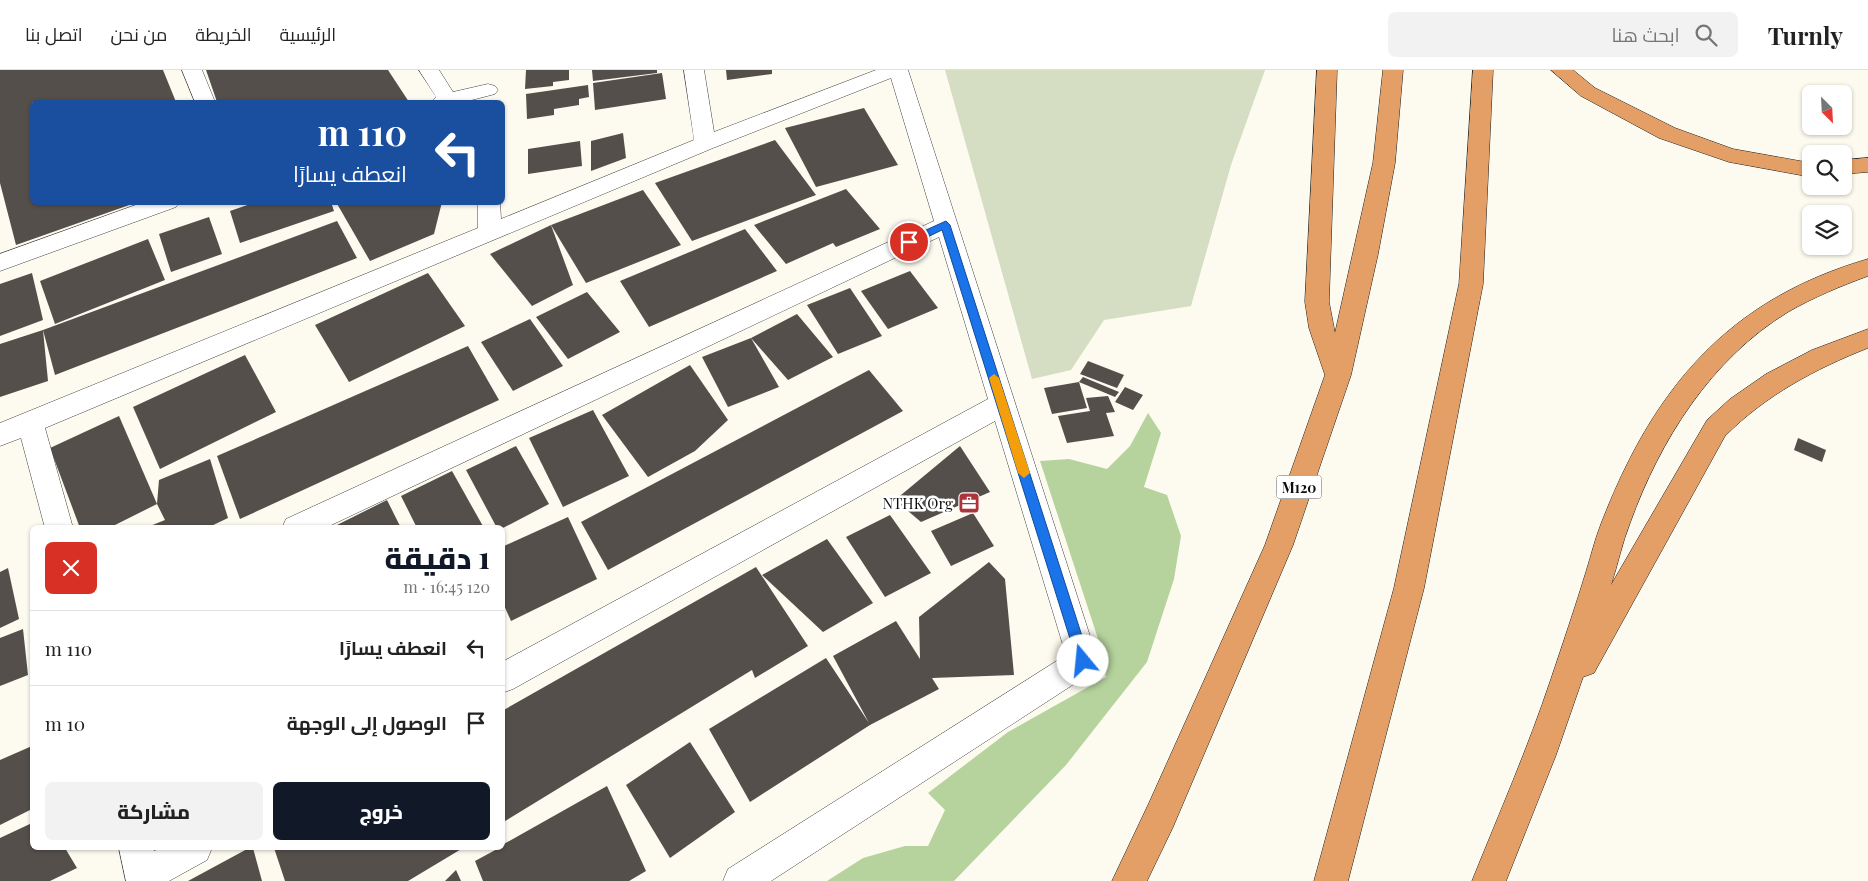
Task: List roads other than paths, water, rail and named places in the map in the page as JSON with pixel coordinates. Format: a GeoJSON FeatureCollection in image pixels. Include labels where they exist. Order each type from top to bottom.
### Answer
{"type":"FeatureCollection","features":[{"type":"Feature","properties":{"kind":"highway"},"geometry":{"type":"LineString","coordinates":[[1327,70],[1317,302],[1321,328],[1338,375]]}},
{"type":"Feature","properties":{"kind":"highway","name":"M120"},"geometry":{"type":"LineString","coordinates":[[1129,881],[1161,815],[1279,545],[1338,375],[1366,254],[1384,163],[1393,70]]}},
{"type":"Feature","properties":{"kind":"highway"},"geometry":{"type":"LineString","coordinates":[[1331,881],[1409,588],[1471,284],[1483,70]]}},
{"type":"Feature","properties":{"kind":"highway"},"geometry":{"type":"LineString","coordinates":[[1561,70],[1588,92],[1667,133],[1729,155],[1802,168]]}},
{"type":"Feature","properties":{"kind":"highway"},"geometry":{"type":"LineString","coordinates":[[1852,166],[1868,165]]}},
{"type":"Feature","properties":{"kind":"highway"},"geometry":{"type":"LineString","coordinates":[[1489,881],[1556,712],[1618,518],[1648,450],[1677,403],[1706,365],[1734,337],[1770,311],[1806,290],[1868,268]]}},
{"type":"Feature","properties":{"kind":"highway"},"geometry":{"type":"LineString","coordinates":[[1556,712],[1716,428],[1749,399],[1791,372],[1833,351],[1868,338]]}},
{"type":"Feature","properties":{"kind":"street"},"geometry":{"type":"LineString","coordinates":[[192,70],[204,100]]}},
{"type":"Feature","properties":{"kind":"street"},"geometry":{"type":"LineString","coordinates":[[429,70],[444,100]]}},
{"type":"Feature","properties":{"kind":"street"},"geometry":{"type":"LineString","coordinates":[[694,70],[705,143]]}},
{"type":"Feature","properties":{"kind":"street"},"geometry":{"type":"LineString","coordinates":[[0,435],[705,143],[894,70]]}},
{"type":"Feature","properties":{"kind":"street"},"geometry":{"type":"LineString","coordinates":[[740,881],[1083,661],[898,70]]}},
{"type":"Feature","properties":{"kind":"street"},"geometry":{"type":"LineString","coordinates":[[447,100],[489,87]]}},
{"type":"Feature","properties":{"kind":"street"},"geometry":{"type":"LineString","coordinates":[[0,263],[160,205]]}},
{"type":"Feature","properties":{"kind":"street"},"geometry":{"type":"LineString","coordinates":[[489,205],[490,232]]}},
{"type":"Feature","properties":{"kind":"street"},"geometry":{"type":"LineString","coordinates":[[302,525],[946,225]]}},
{"type":"Feature","properties":{"kind":"street"},"geometry":{"type":"LineString","coordinates":[[505,677],[1002,404]]}},
{"type":"Feature","properties":{"kind":"street"},"geometry":{"type":"LineString","coordinates":[[30,423],[57,525]]}},
{"type":"Feature","properties":{"kind":"street"},"geometry":{"type":"LineString","coordinates":[[141,868],[190,850]]}},
{"type":"Feature","properties":{"kind":"place","name":"NTHK Org"},"geometry":{"type":"Point","coordinates":[969,503]}}]}
